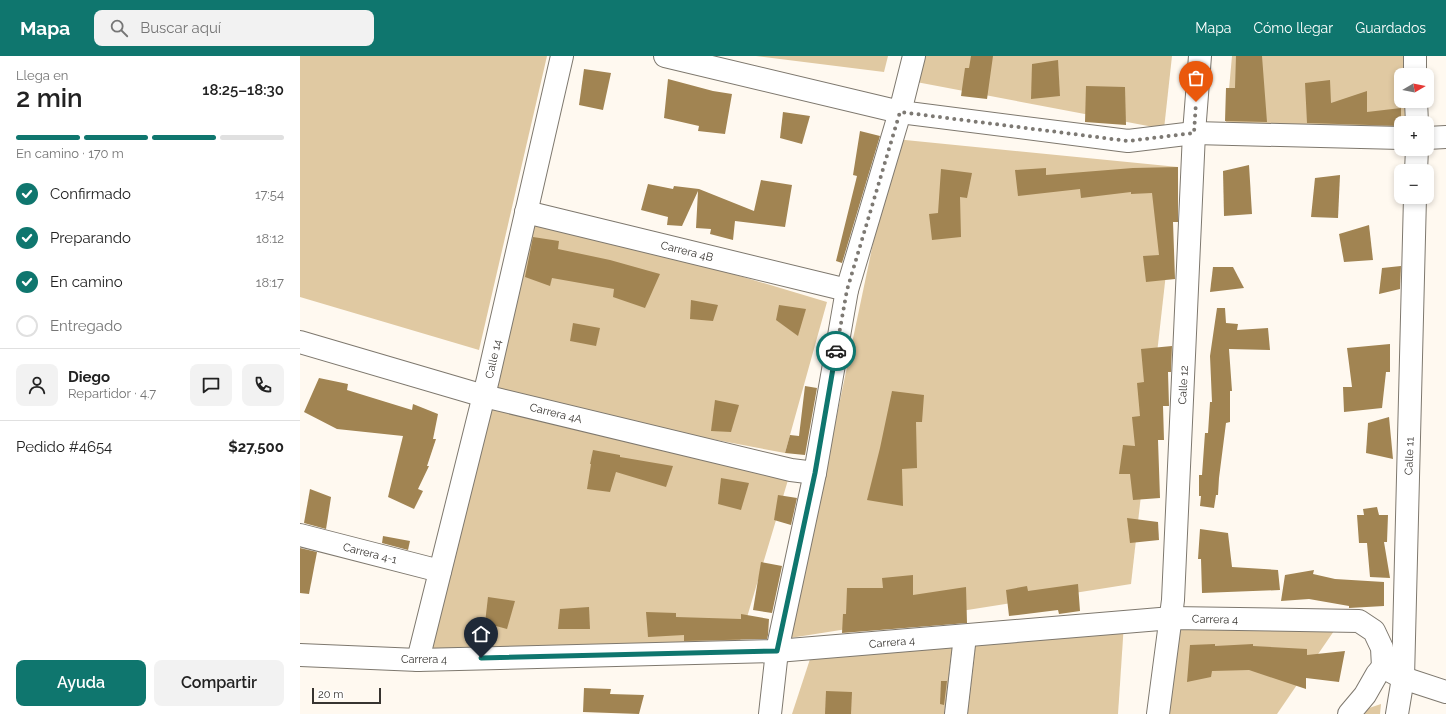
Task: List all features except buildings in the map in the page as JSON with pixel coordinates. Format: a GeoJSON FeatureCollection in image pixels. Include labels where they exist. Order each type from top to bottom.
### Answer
{"type":"FeatureCollection","features":[{"type":"Feature","properties":{"kind":"street","name":"Calle 14"},"geometry":{"type":"LineString","coordinates":[[418,660],[484,396],[562,56]]}},
{"type":"Feature","properties":{"kind":"street"},"geometry":{"type":"LineString","coordinates":[[665,56],[900,112],[1128,141],[1194,133],[1394,138]]}},
{"type":"Feature","properties":{"kind":"street"},"geometry":{"type":"LineString","coordinates":[[770,714],[777,651],[815,473],[847,290],[900,112],[914,56]]}},
{"type":"Feature","properties":{"kind":"street","name":"Calle 12"},"geometry":{"type":"LineString","coordinates":[[1158,714],[1172,618],[1194,133],[1200,56]]}},
{"type":"Feature","properties":{"kind":"street"},"geometry":{"type":"LineString","coordinates":[[1415,56],[1415,68]]}},
{"type":"Feature","properties":{"kind":"street"},"geometry":{"type":"LineString","coordinates":[[1434,138],[1446,137]]}},
{"type":"Feature","properties":{"kind":"street","name":"Calle 11"},"geometry":{"type":"LineString","coordinates":[[1397,714],[1402,678],[1415,204]]}},
{"type":"Feature","properties":{"kind":"street","name":"Carrera 4B"},"geometry":{"type":"LineString","coordinates":[[526,212],[847,290]]}},
{"type":"Feature","properties":{"kind":"street","name":"Carrera 4A"},"geometry":{"type":"LineString","coordinates":[[300,342],[484,396],[791,470],[815,473]]}},
{"type":"Feature","properties":{"kind":"street","name":"Carrera 4-1"},"geometry":{"type":"LineString","coordinates":[[300,535],[440,571]]}},
{"type":"Feature","properties":{"kind":"street","name":"Carrera 4"},"geometry":{"type":"LineString","coordinates":[[300,655],[418,660],[777,651],[1172,618],[1359,621],[1374,631],[1382,648],[1383,667]]}},
{"type":"Feature","properties":{"kind":"street"},"geometry":{"type":"LineString","coordinates":[[956,714],[966,636]]}},
{"type":"Feature","properties":{"kind":"street"},"geometry":{"type":"LineString","coordinates":[[1349,714],[1365,695],[1376,674],[1383,667],[1402,678],[1446,692]]}},
{"type":"Feature","properties":{"kind":"shaded area"},"geometry":{"type":"Polygon","coordinates":[[[300,56],[547,56],[479,350],[300,297],[300,56]]]}},
{"type":"Feature","properties":{"kind":"shaded area"},"geometry":{"type":"Polygon","coordinates":[[[756,56],[888,56],[884,72],[756,56]]]}},
{"type":"Feature","properties":{"kind":"shaded area"},"geometry":{"type":"Polygon","coordinates":[[[917,56],[1172,56],[1164,129],[911,81],[917,56]]]}},
{"type":"Feature","properties":{"kind":"shaded area"},"geometry":{"type":"Polygon","coordinates":[[[1232,56],[1410,56],[1411,68],[1394,68],[1394,108],[1411,108],[1412,116],[1394,116],[1394,133],[1225,133],[1232,56]]]}},
{"type":"Feature","properties":{"kind":"shaded area"},"geometry":{"type":"Polygon","coordinates":[[[895,139],[1178,167],[1131,584],[790,638],[895,139]]]}},
{"type":"Feature","properties":{"kind":"shaded area"},"geometry":{"type":"Polygon","coordinates":[[[526,212],[827,302],[785,453],[495,398],[791,470],[739,644],[418,660],[526,212]]]}},
{"type":"Feature","properties":{"kind":"shaded area"},"geometry":{"type":"Polygon","coordinates":[[[1349,609],[1277,714],[1156,714],[1172,618],[1349,609]]]}},
{"type":"Feature","properties":{"kind":"shaded area"},"geometry":{"type":"Polygon","coordinates":[[[1124,623],[1118,714],[792,714],[812,653],[1124,623]]]}},
{"type":"Feature","properties":{"kind":"shaded area"},"geometry":{"type":"Polygon","coordinates":[[[1381,704],[1380,714],[1351,714],[1381,704]]]}},
{"type":"Feature","properties":{"kind":"way so far"},"geometry":{"type":"LineString","coordinates":[[836,351],[847,290],[900,112],[1128,141],[1194,133],[1196,102]]}},
{"type":"Feature","properties":{"kind":"route"},"geometry":{"type":"LineString","coordinates":[[481,658],[777,651],[815,473],[836,351]]}}]}
